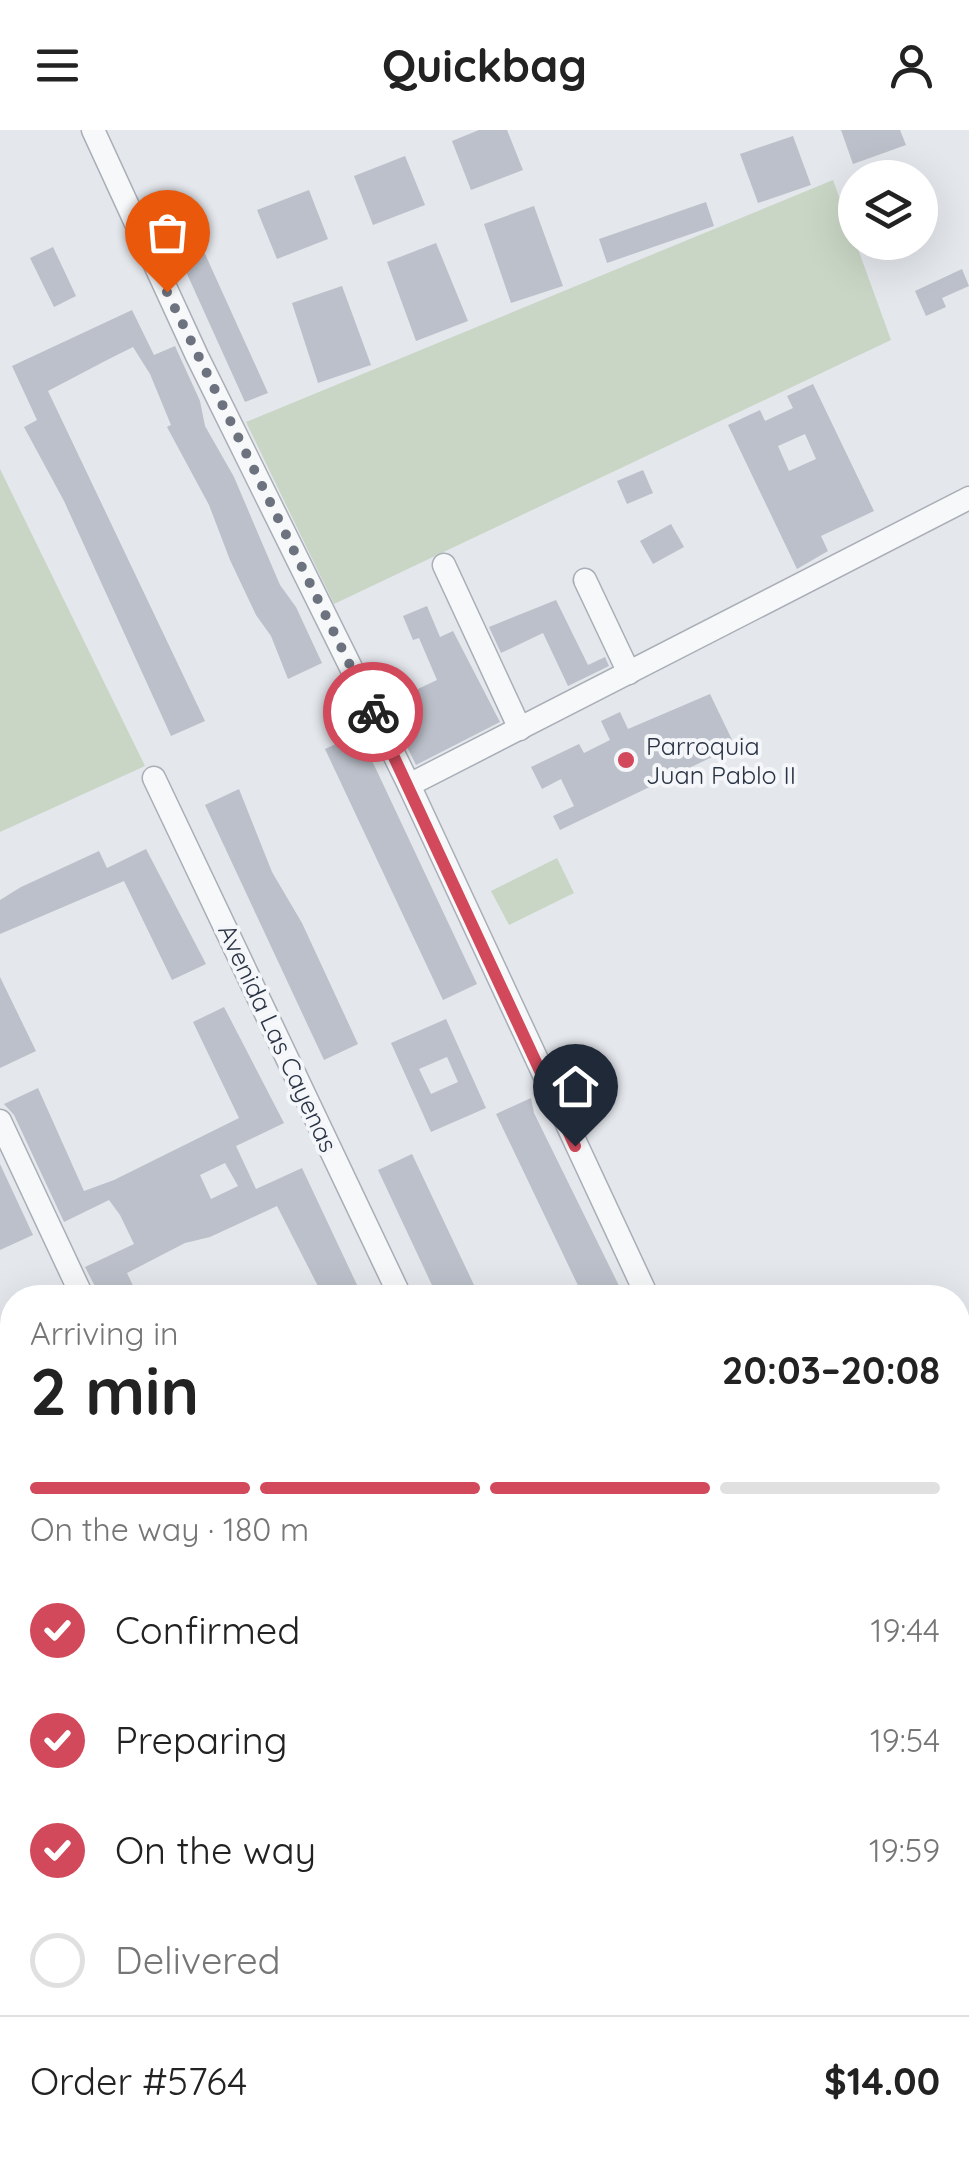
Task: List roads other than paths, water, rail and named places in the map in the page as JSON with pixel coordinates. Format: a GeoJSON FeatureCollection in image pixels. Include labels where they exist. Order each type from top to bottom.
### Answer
{"type":"FeatureCollection","features":[{"type":"Feature","properties":{"kind":"street"},"geometry":{"type":"LineString","coordinates":[[93,130],[197,356],[409,786],[642,1285]]}},
{"type":"Feature","properties":{"kind":"street"},"geometry":{"type":"LineString","coordinates":[[409,786],[969,498]]}},
{"type":"Feature","properties":{"kind":"street"},"geometry":{"type":"LineString","coordinates":[[444,565],[520,729]]}},
{"type":"Feature","properties":{"kind":"street"},"geometry":{"type":"LineString","coordinates":[[585,580],[629,673]]}},
{"type":"Feature","properties":{"kind":"street","name":"Avenida Las Cayenas"},"geometry":{"type":"LineString","coordinates":[[154,778],[395,1285]]}},
{"type":"Feature","properties":{"kind":"street"},"geometry":{"type":"LineString","coordinates":[[0,1122],[77,1285]]}},
{"type":"Feature","properties":{"kind":"place","name":"Parroquia Juan Pablo II"},"geometry":{"type":"Point","coordinates":[626,760]}}]}
